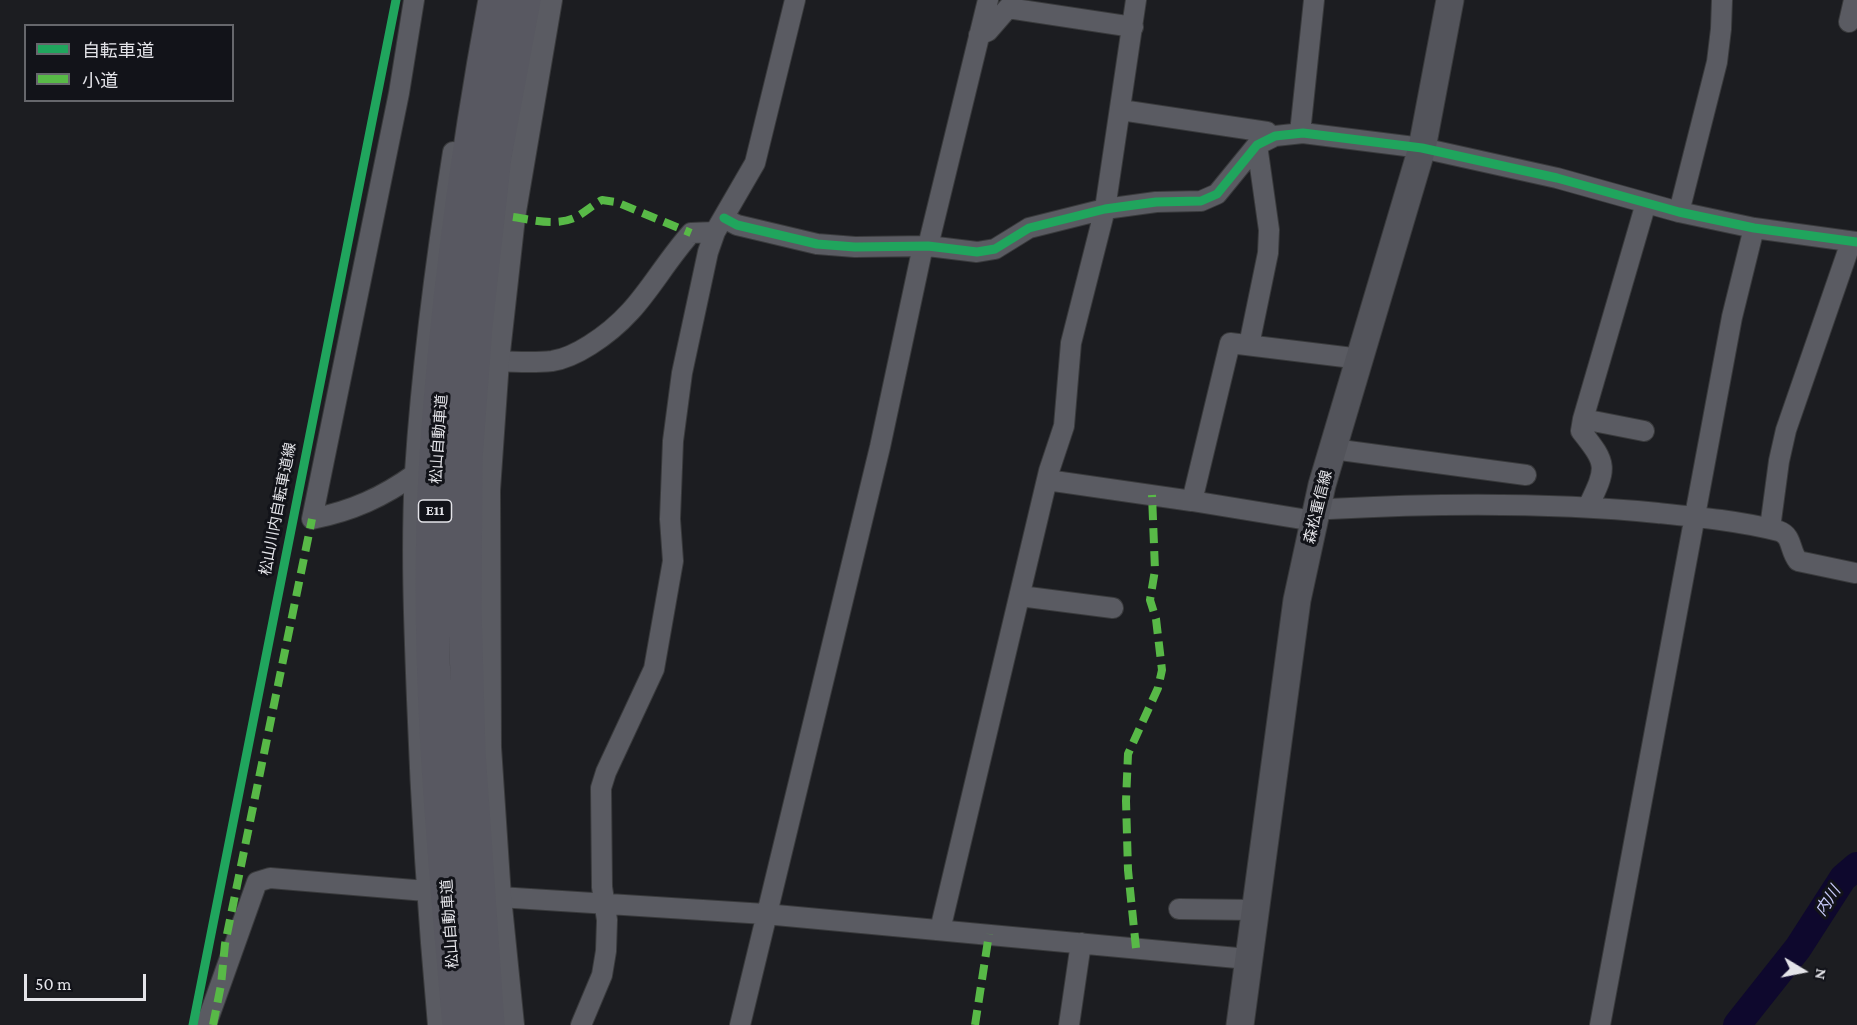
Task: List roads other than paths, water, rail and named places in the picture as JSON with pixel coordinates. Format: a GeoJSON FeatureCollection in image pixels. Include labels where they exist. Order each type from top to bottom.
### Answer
{"type":"FeatureCollection","features":[{"type":"Feature","properties":{"kind":"highway","name":"松山自動車道"},"geometry":{"type":"LineString","coordinates":[[459,1025],[438,754],[434,609],[436,458],[447,323],[468,150],[495,0]]}},
{"type":"Feature","properties":{"kind":"highway","name":"松山自動車道"},"geometry":{"type":"LineString","coordinates":[[488,1025],[469,753],[465,609],[466,458],[476,325],[495,156],[524,0]]}},
{"type":"Feature","properties":{"kind":"main road","name":"森松重信線"},"geometry":{"type":"LineString","coordinates":[[1240,1025],[1297,600],[1333,449],[1422,148],[1450,0]]}},
{"type":"Feature","properties":{"kind":"street"},"geometry":{"type":"LineString","coordinates":[[414,0],[399,93],[312,519],[342,513],[369,503],[415,474]]}},
{"type":"Feature","properties":{"kind":"street"},"geometry":{"type":"LineString","coordinates":[[438,1025],[426,891],[415,656],[415,474],[430,297],[479,0]]}},
{"type":"Feature","properties":{"kind":"street"},"geometry":{"type":"LineString","coordinates":[[512,1025],[499,897],[489,747],[488,490],[497,361],[513,216],[550,0]]}},
{"type":"Feature","properties":{"kind":"street"},"geometry":{"type":"LineString","coordinates":[[581,1025],[602,975],[607,920],[602,788],[606,772],[654,669],[673,561],[670,519],[673,441],[682,373],[708,252],[754,163],[795,0]]}},
{"type":"Feature","properties":{"kind":"street"},"geometry":{"type":"LineString","coordinates":[[740,1025],[765,914],[880,447],[925,246],[988,0]]}},
{"type":"Feature","properties":{"kind":"street"},"geometry":{"type":"LineString","coordinates":[[940,930],[1047,480],[1064,426],[1071,343],[1105,209],[1136,0]]}},
{"type":"Feature","properties":{"kind":"street"},"geometry":{"type":"LineString","coordinates":[[1300,134],[1314,0]]}},
{"type":"Feature","properties":{"kind":"street"},"geometry":{"type":"LineString","coordinates":[[1679,212],[1717,62],[1722,29],[1722,0]]}},
{"type":"Feature","properties":{"kind":"street"},"geometry":{"type":"LineString","coordinates":[[1849,22],[1854,0]]}},
{"type":"Feature","properties":{"kind":"street"},"geometry":{"type":"LineString","coordinates":[[979,35],[988,32],[1008,9],[1133,27]]}},
{"type":"Feature","properties":{"kind":"street"},"geometry":{"type":"LineString","coordinates":[[1121,110],[1263,133],[1300,134],[1422,148],[1557,178],[1679,212],[1754,228],[1854,242],[1786,430],[1779,461],[1770,528]]}},
{"type":"Feature","properties":{"kind":"street"},"geometry":{"type":"LineString","coordinates":[[497,361],[554,361],[585,348],[610,333],[632,312],[668,260],[691,233],[720,225],[737,225],[817,244],[855,247],[925,246],[977,252],[995,249],[1029,228],[1105,209],[1156,202],[1201,201],[1217,194],[1263,133]]}},
{"type":"Feature","properties":{"kind":"street"},"geometry":{"type":"LineString","coordinates":[[1249,345],[1269,241],[1263,133]]}},
{"type":"Feature","properties":{"kind":"street"},"geometry":{"type":"LineString","coordinates":[[1588,507],[1602,468],[1599,452],[1581,431],[1583,419],[1646,203]]}},
{"type":"Feature","properties":{"kind":"street"},"geometry":{"type":"LineString","coordinates":[[1600,1025],[1732,316],[1754,228]]}},
{"type":"Feature","properties":{"kind":"street"},"geometry":{"type":"LineString","coordinates":[[1192,501],[1230,343],[1361,359]]}},
{"type":"Feature","properties":{"kind":"street"},"geometry":{"type":"LineString","coordinates":[[1583,419],[1644,431]]}},
{"type":"Feature","properties":{"kind":"street"},"geometry":{"type":"LineString","coordinates":[[1333,449],[1526,475]]}},
{"type":"Feature","properties":{"kind":"street"},"geometry":{"type":"LineString","coordinates":[[1047,480],[1192,501],[1316,514],[1329,509],[1435,503],[1588,507],[1695,517],[1770,528],[1786,533],[1790,539],[1792,553],[1798,561],[1855,573]]}},
{"type":"Feature","properties":{"kind":"street"},"geometry":{"type":"LineString","coordinates":[[1020,596],[1113,608]]}},
{"type":"Feature","properties":{"kind":"street"},"geometry":{"type":"LineString","coordinates":[[206,1025],[257,882],[270,878],[426,891]]}},
{"type":"Feature","properties":{"kind":"street"},"geometry":{"type":"LineString","coordinates":[[499,897],[765,914],[1248,959]]}},
{"type":"Feature","properties":{"kind":"street"},"geometry":{"type":"LineString","coordinates":[[1179,909],[1255,910]]}},
{"type":"Feature","properties":{"kind":"street"},"geometry":{"type":"LineString","coordinates":[[1069,1025],[1082,943]]}},
{"type":"Feature","properties":{"kind":"waterway","name":"内川"},"geometry":{"type":"LineString","coordinates":[[1737,1025],[1798,948],[1843,878],[1857,866]]}}]}
